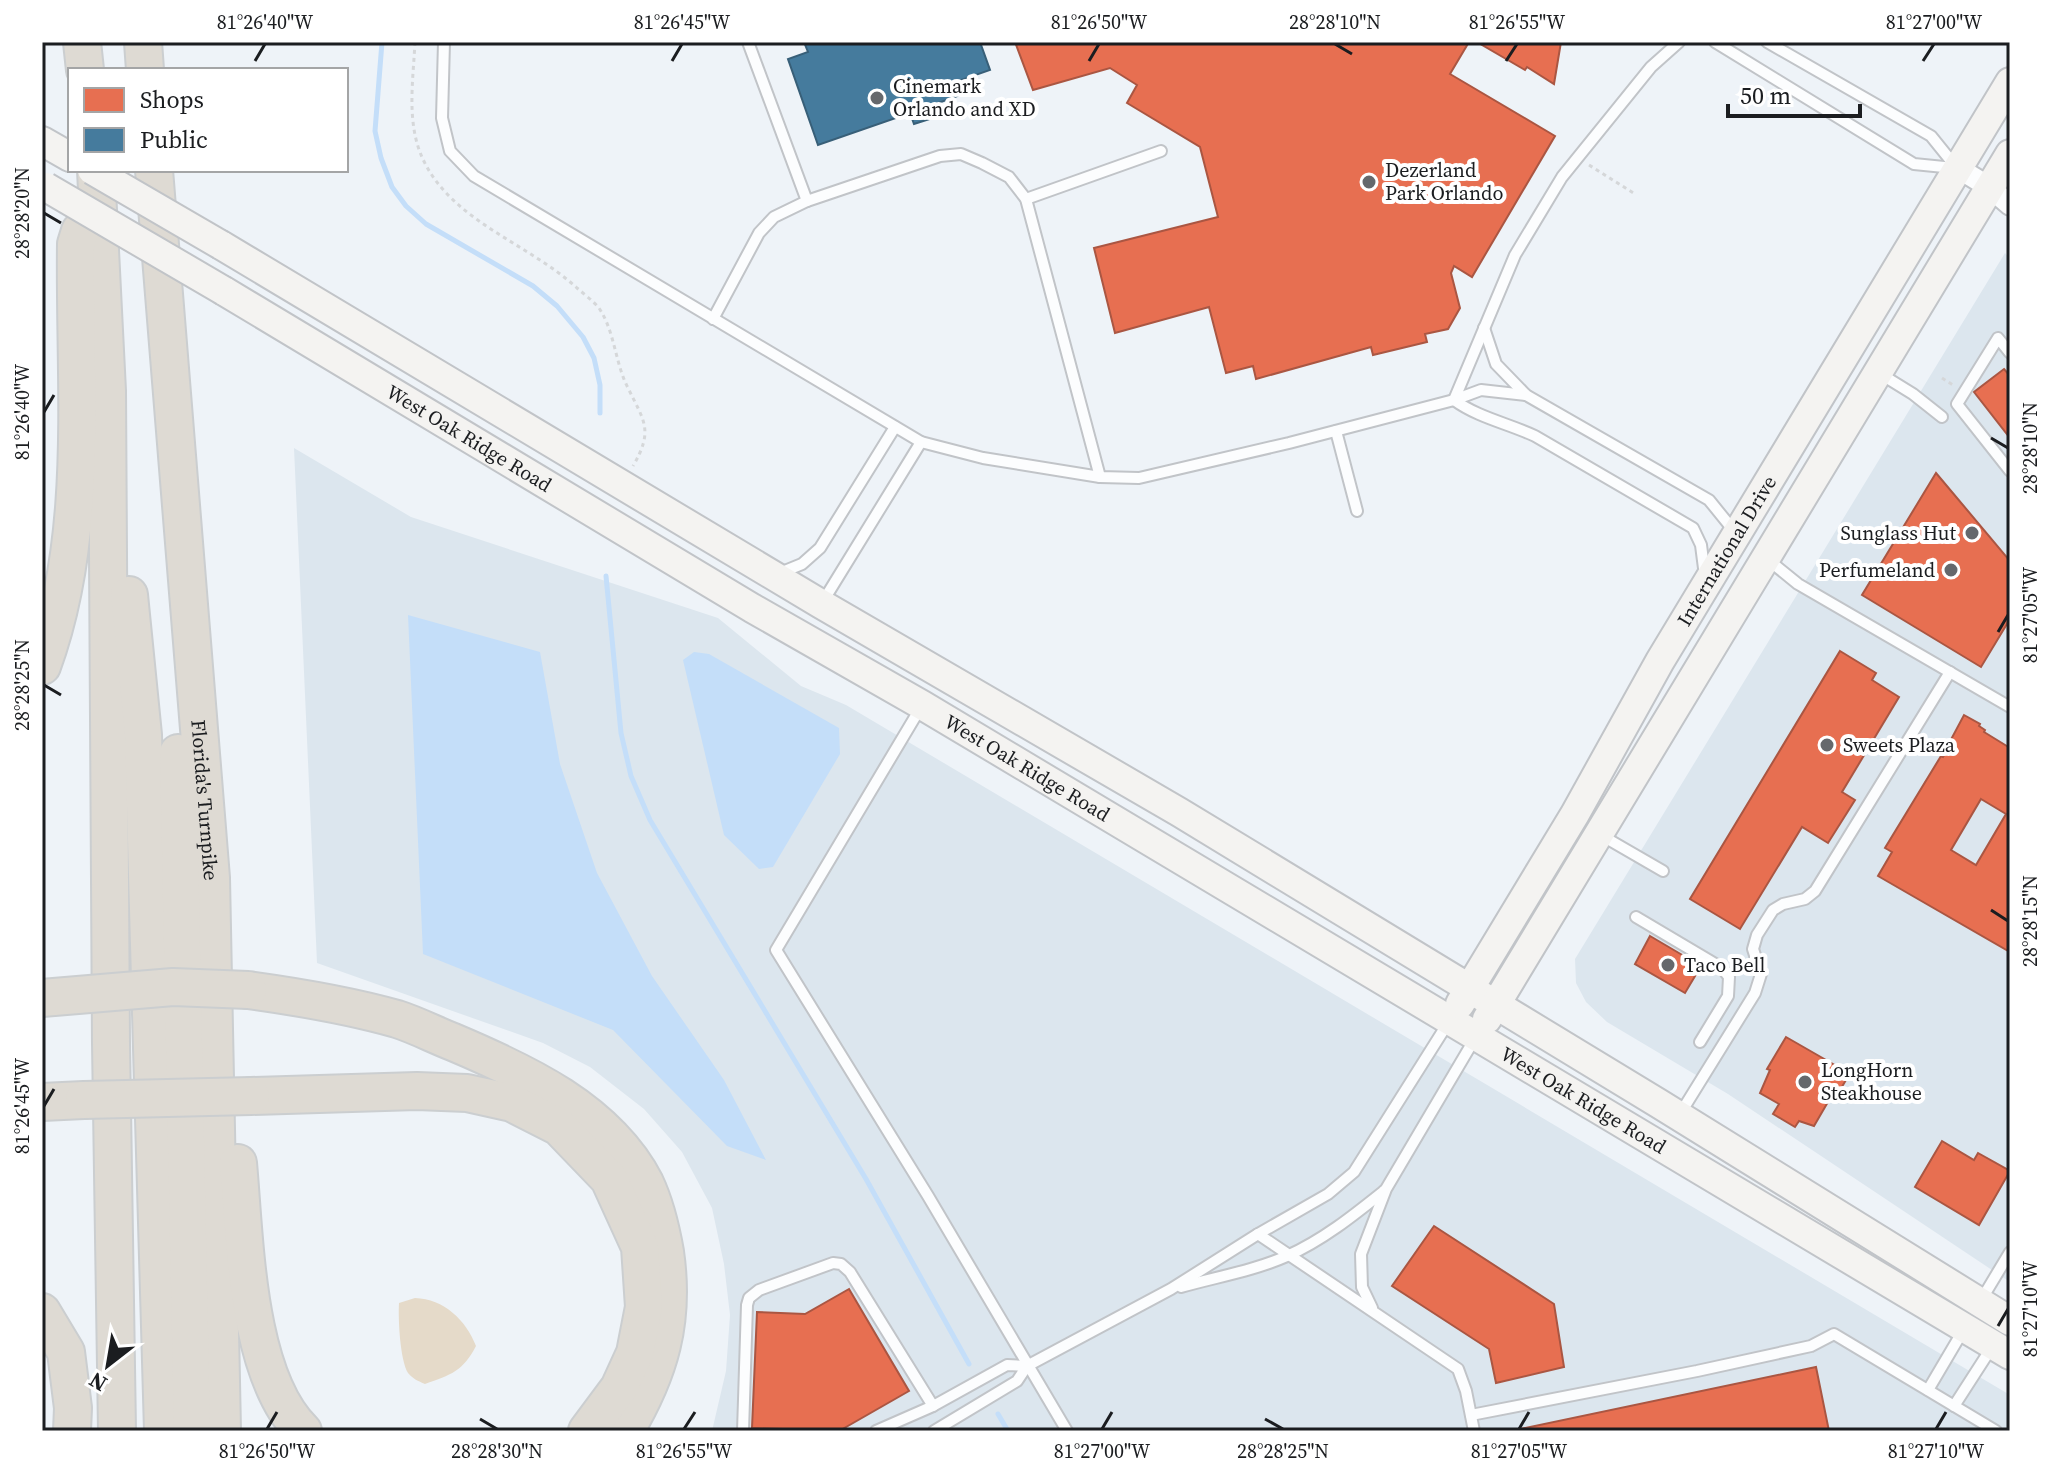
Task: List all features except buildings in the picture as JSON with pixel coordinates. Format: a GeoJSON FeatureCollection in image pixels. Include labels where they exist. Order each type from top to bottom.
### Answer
{"type":"FeatureCollection","features":[{"type":"Feature","properties":{"kind":"highway"},"geometry":{"type":"LineString","coordinates":[[82,42],[85,68]]}},
{"type":"Feature","properties":{"kind":"highway"},"geometry":{"type":"LineString","coordinates":[[143,42],[145,68]]}},
{"type":"Feature","properties":{"kind":"highway"},"geometry":{"type":"LineString","coordinates":[[42,666],[55,631],[71,551],[77,422],[76,244],[88,172]]}},
{"type":"Feature","properties":{"kind":"highway"},"geometry":{"type":"LineString","coordinates":[[89,172],[107,391],[143,735],[163,1431]]}},
{"type":"Feature","properties":{"kind":"highway","name":"Florida's Turnpike"},"geometry":{"type":"LineString","coordinates":[[154,172],[211,878],[222,1431]]}},
{"type":"Feature","properties":{"kind":"highway"},"geometry":{"type":"LineString","coordinates":[[171,387],[192,1431]]}},
{"type":"Feature","properties":{"kind":"highway"},"geometry":{"type":"LineString","coordinates":[[107,391],[110,1027],[117,1431]]}},
{"type":"Feature","properties":{"kind":"highway"},"geometry":{"type":"LineString","coordinates":[[211,878],[251,1305],[264,1365],[294,1423],[303,1431]]}},
{"type":"Feature","properties":{"kind":"highway"},"geometry":{"type":"LineString","coordinates":[[42,998],[173,987],[248,990],[325,1001],[400,1020],[524,1075],[574,1104],[616,1143],[644,1182],[661,1229],[668,1272],[668,1321],[661,1356],[644,1400],[625,1431]]}},
{"type":"Feature","properties":{"kind":"highway"},"geometry":{"type":"LineString","coordinates":[[42,1102],[417,1091],[467,1093],[512,1103],[559,1127],[609,1179],[640,1247],[644,1307],[635,1353],[619,1388],[587,1431]]}},
{"type":"Feature","properties":{"kind":"highway"},"geometry":{"type":"LineString","coordinates":[[42,1312],[66,1352],[73,1408],[72,1431]]}},
{"type":"Feature","properties":{"kind":"street","name":"International Drive"},"geometry":{"type":"LineString","coordinates":[[1449,1021],[1575,814],[1736,533],[2010,82]]}},
{"type":"Feature","properties":{"kind":"street","name":"West Oak Ridge Road"},"geometry":{"type":"LineString","coordinates":[[42,141],[68,156]]}},
{"type":"Feature","properties":{"kind":"street","name":"International Drive"},"geometry":{"type":"LineString","coordinates":[[1476,1037],[1877,372],[2000,196],[2010,154]]}},
{"type":"Feature","properties":{"kind":"street"},"geometry":{"type":"LineString","coordinates":[[1958,168],[2000,196]]}},
{"type":"Feature","properties":{"kind":"street","name":"West Oak Ridge Road"},"geometry":{"type":"LineString","coordinates":[[94,172],[821,604],[1179,812],[1470,988],[1980,1303],[2006,1337]]}},
{"type":"Feature","properties":{"kind":"street","name":"West Oak Ridge Road"},"geometry":{"type":"LineString","coordinates":[[44,185],[1964,1328],[2006,1337]]}},
{"type":"Feature","properties":{"kind":"street"},"geometry":{"type":"LineString","coordinates":[[1766,558],[1761,532],[1774,471]]}},
{"type":"Feature","properties":{"kind":"street"},"geometry":{"type":"LineString","coordinates":[[1722,628],[1736,574],[1736,533]]}},
{"type":"Feature","properties":{"kind":"street"},"geometry":{"type":"LineString","coordinates":[[752,608],[787,612],[821,604]]}},
{"type":"Feature","properties":{"kind":"lane"},"geometry":{"type":"LineString","coordinates":[[444,42],[442,118],[450,151],[474,176],[921,442],[1028,468],[1100,477],[1139,478],[1336,431],[1481,390],[1526,395]]}},
{"type":"Feature","properties":{"kind":"lane"},"geometry":{"type":"LineString","coordinates":[[748,42],[807,201]]}},
{"type":"Feature","properties":{"kind":"lane"},"geometry":{"type":"LineString","coordinates":[[1454,400],[1515,255],[1562,177],[1651,67],[1679,42]]}},
{"type":"Feature","properties":{"kind":"lane"},"geometry":{"type":"LineString","coordinates":[[1715,42],[1914,164],[1958,168]]}},
{"type":"Feature","properties":{"kind":"lane"},"geometry":{"type":"LineString","coordinates":[[1767,42],[1931,136],[1958,168]]}},
{"type":"Feature","properties":{"kind":"lane"},"geometry":{"type":"LineString","coordinates":[[1781,42],[1804,63]]}},
{"type":"Feature","properties":{"kind":"lane"},"geometry":{"type":"LineString","coordinates":[[1026,199],[1161,151]]}},
{"type":"Feature","properties":{"kind":"lane"},"geometry":{"type":"LineString","coordinates":[[713,319],[759,233],[774,217],[807,201],[940,156],[961,154],[1009,177],[1026,199],[1100,477]]}},
{"type":"Feature","properties":{"kind":"lane"},"geometry":{"type":"LineString","coordinates":[[1484,328],[1496,364],[1526,395],[1709,500],[1736,533]]}},
{"type":"Feature","properties":{"kind":"lane"},"geometry":{"type":"LineString","coordinates":[[2010,353],[1998,338],[1957,404],[2010,471]]}},
{"type":"Feature","properties":{"kind":"lane"},"geometry":{"type":"LineString","coordinates":[[1877,372],[1913,394],[1942,417]]}},
{"type":"Feature","properties":{"kind":"lane"},"geometry":{"type":"LineString","coordinates":[[1454,400],[1474,414],[1510,425],[1548,443],[1693,528],[1701,545],[1706,584]]}},
{"type":"Feature","properties":{"kind":"lane"},"geometry":{"type":"LineString","coordinates":[[774,575],[802,564],[820,548],[895,427]]}},
{"type":"Feature","properties":{"kind":"lane"},"geometry":{"type":"LineString","coordinates":[[1336,431],[1357,511]]}},
{"type":"Feature","properties":{"kind":"lane"},"geometry":{"type":"LineString","coordinates":[[821,604],[921,442]]}},
{"type":"Feature","properties":{"kind":"lane"},"geometry":{"type":"LineString","coordinates":[[1766,558],[1798,584],[2010,707]]}},
{"type":"Feature","properties":{"kind":"lane"},"geometry":{"type":"LineString","coordinates":[[1679,1116],[1755,993],[1761,974],[1753,949],[1757,935],[1773,910],[1783,904],[1805,899],[1815,891],[1950,672]]}},
{"type":"Feature","properties":{"kind":"lane"},"geometry":{"type":"LineString","coordinates":[[922,705],[776,950],[928,1196],[1067,1431]]}},
{"type":"Feature","properties":{"kind":"lane"},"geometry":{"type":"LineString","coordinates":[[1599,834],[1663,871]]}},
{"type":"Feature","properties":{"kind":"lane"},"geometry":{"type":"LineString","coordinates":[[1636,917],[1722,968],[1729,977],[1728,996],[1700,1042]]}},
{"type":"Feature","properties":{"kind":"lane"},"geometry":{"type":"LineString","coordinates":[[934,1431],[1017,1381],[1027,1366],[1171,1289],[1328,1194],[1354,1172],[1449,1021]]}},
{"type":"Feature","properties":{"kind":"lane"},"geometry":{"type":"LineString","coordinates":[[1373,1310],[1362,1287],[1361,1254],[1386,1189],[1476,1037]]}},
{"type":"Feature","properties":{"kind":"lane"},"geometry":{"type":"LineString","coordinates":[[1171,1289],[1259,1267],[1290,1255],[1346,1222],[1386,1189]]}},
{"type":"Feature","properties":{"kind":"lane"},"geometry":{"type":"LineString","coordinates":[[1258,1234],[1458,1369],[1474,1431]]}},
{"type":"Feature","properties":{"kind":"lane"},"geometry":{"type":"LineString","coordinates":[[1928,1390],[2010,1252]]}},
{"type":"Feature","properties":{"kind":"lane"},"geometry":{"type":"LineString","coordinates":[[743,1431],[749,1298],[759,1290],[833,1263],[841,1264],[850,1272],[933,1406]]}},
{"type":"Feature","properties":{"kind":"lane"},"geometry":{"type":"LineString","coordinates":[[1471,1415],[1811,1346],[1834,1334],[1996,1431]]}},
{"type":"Feature","properties":{"kind":"lane"},"geometry":{"type":"LineString","coordinates":[[1954,1406],[2006,1337]]}},
{"type":"Feature","properties":{"kind":"lane"},"geometry":{"type":"LineString","coordinates":[[876,1431],[933,1406],[1007,1365],[1027,1366]]}},
{"type":"Feature","properties":{"kind":"path"},"geometry":{"type":"LineString","coordinates":[[415,42],[412,125],[415,142],[427,168],[445,194],[566,277],[599,308],[611,333],[623,378],[646,423],[646,438],[631,469]]}},
{"type":"Feature","properties":{"kind":"path"},"geometry":{"type":"LineString","coordinates":[[1589,165],[1635,194]]}},
{"type":"Feature","properties":{"kind":"path"},"geometry":{"type":"LineString","coordinates":[[1942,378],[1956,386]]}},
{"type":"Feature","properties":{"kind":"shaded area","name":"Sweets Plaza"},"geometry":{"type":"Polygon","coordinates":[[[2005,253],[2010,259],[2010,1282],[1728,1094],[1607,1022],[1586,1002],[1576,983],[1575,959],[2005,253]]]}},
{"type":"Feature","properties":{"kind":"shaded area"},"geometry":{"type":"Polygon","coordinates":[[[294,448],[411,517],[718,618],[801,686],[846,705],[2010,1395],[2010,1431],[712,1431],[726,1371],[730,1315],[724,1264],[712,1208],[682,1152],[644,1109],[590,1067],[543,1043],[317,963],[294,448]]]}},
{"type":"Feature","properties":{"kind":"shaded area"},"geometry":{"type":"Polygon","coordinates":[[[415,1298],[435,1302],[453,1313],[476,1346],[455,1371],[425,1384],[408,1373],[400,1339],[399,1303],[415,1298]]]}},
{"type":"Feature","properties":{"kind":"water"},"geometry":{"type":"Polygon","coordinates":[[[408,615],[540,652],[560,764],[597,873],[652,976],[724,1080],[766,1160],[727,1146],[613,1030],[423,954],[408,615]]]}},
{"type":"Feature","properties":{"kind":"water"},"geometry":{"type":"Polygon","coordinates":[[[694,652],[709,654],[839,728],[840,754],[773,867],[759,869],[724,835],[683,660],[694,652]]]}},
{"type":"Feature","properties":{"kind":"waterway"},"geometry":{"type":"LineString","coordinates":[[382,42],[375,131],[392,187],[406,206],[426,224],[533,286],[557,306],[583,337],[594,358],[600,385],[600,413]]}},
{"type":"Feature","properties":{"kind":"waterway"},"geometry":{"type":"LineString","coordinates":[[606,576],[621,733],[631,776],[650,820],[866,1179],[969,1364]]}},
{"type":"Feature","properties":{"kind":"waterway"},"geometry":{"type":"LineString","coordinates":[[998,1414],[1008,1431]]}},
{"type":"Feature","properties":{"kind":"place","name":"Cinemark Orlando and XD"},"geometry":{"type":"Point","coordinates":[877,98]}},
{"type":"Feature","properties":{"kind":"place","name":"Dezerland Park Orlando"},"geometry":{"type":"Point","coordinates":[1369,182]}},
{"type":"Feature","properties":{"kind":"place","name":"Sunglass Hut"},"geometry":{"type":"Point","coordinates":[1972,533]}},
{"type":"Feature","properties":{"kind":"place","name":"Perfumeland"},"geometry":{"type":"Point","coordinates":[1951,570]}},
{"type":"Feature","properties":{"kind":"place","name":"Sweets Plaza"},"geometry":{"type":"Point","coordinates":[1827,745]}},
{"type":"Feature","properties":{"kind":"place","name":"Taco Bell"},"geometry":{"type":"Point","coordinates":[1668,965]}},
{"type":"Feature","properties":{"kind":"place","name":"LongHorn Steakhouse"},"geometry":{"type":"Point","coordinates":[1805,1082]}}]}
